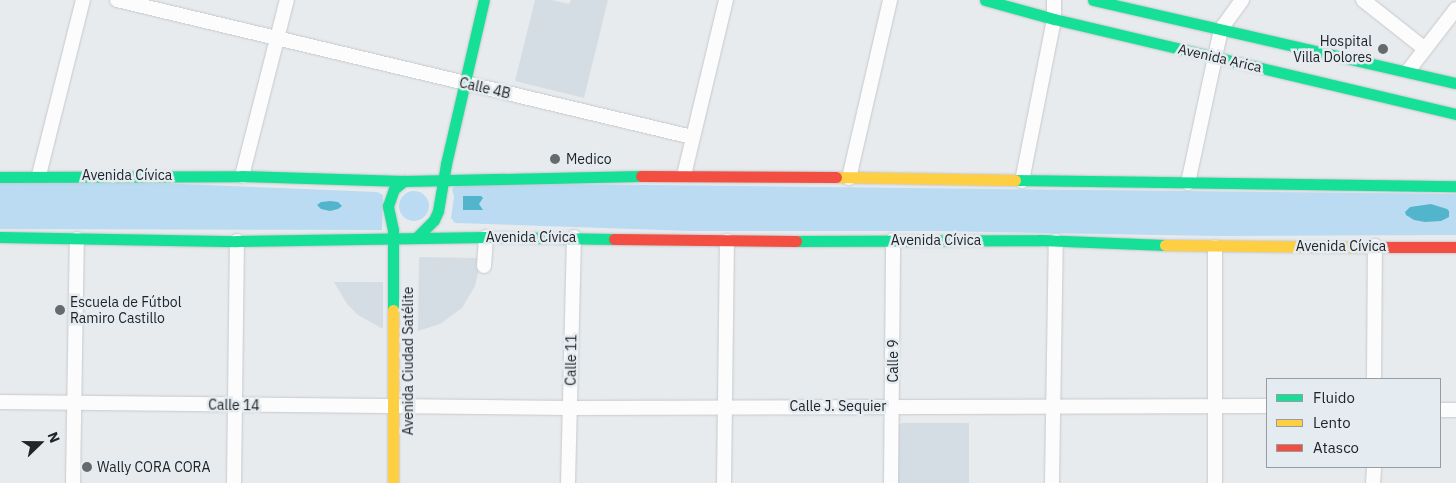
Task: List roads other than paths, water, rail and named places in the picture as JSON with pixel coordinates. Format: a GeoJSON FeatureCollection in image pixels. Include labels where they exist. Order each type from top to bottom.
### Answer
{"type":"FeatureCollection","features":[{"type":"Feature","properties":{"kind":"main road"},"geometry":{"type":"LineString","coordinates":[[410,242],[434,220],[438,211],[443,179],[484,0]]}},
{"type":"Feature","properties":{"kind":"main road","name":"Avenida Arica"},"geometry":{"type":"LineString","coordinates":[[985,0],[1054,19],[1456,114]]}},
{"type":"Feature","properties":{"kind":"main road","name":"Avenida Arica"},"geometry":{"type":"LineString","coordinates":[[1093,0],[1408,71],[1456,84]]}},
{"type":"Feature","properties":{"kind":"main road","name":"Avenida Cívica"},"geometry":{"type":"LineString","coordinates":[[0,177],[39,175],[443,179]]}},
{"type":"Feature","properties":{"kind":"main road"},"geometry":{"type":"LineString","coordinates":[[443,179],[684,175],[1456,186]]}},
{"type":"Feature","properties":{"kind":"main road","name":"Avenida Ciudad Satélite"},"geometry":{"type":"LineString","coordinates":[[394,483],[392,239],[388,206],[394,189],[404,180]]}},
{"type":"Feature","properties":{"kind":"main road","name":"Avenida Cívica"},"geometry":{"type":"LineString","coordinates":[[392,239],[410,242],[486,237],[574,237],[727,242],[1056,241],[1215,247],[1375,246],[1456,248]]}},
{"type":"Feature","properties":{"kind":"main road"},"geometry":{"type":"LineString","coordinates":[[0,238],[237,241],[392,239]]}},
{"type":"Feature","properties":{"kind":"main road","name":"Avenida Ciudad Satélite"},"geometry":{"type":"LineString","coordinates":[[409,401],[409,422]]}},
{"type":"Feature","properties":{"kind":"street"},"geometry":{"type":"LineString","coordinates":[[39,175],[83,0]]}},
{"type":"Feature","properties":{"kind":"street","name":"Calle 4B"},"geometry":{"type":"LineString","coordinates":[[117,0],[692,137]]}},
{"type":"Feature","properties":{"kind":"street"},"geometry":{"type":"LineString","coordinates":[[242,176],[287,0]]}},
{"type":"Feature","properties":{"kind":"street"},"geometry":{"type":"LineString","coordinates":[[684,175],[726,0]]}},
{"type":"Feature","properties":{"kind":"street"},"geometry":{"type":"LineString","coordinates":[[849,178],[890,0]]}},
{"type":"Feature","properties":{"kind":"street"},"geometry":{"type":"LineString","coordinates":[[1022,181],[1054,19],[1054,0]]}},
{"type":"Feature","properties":{"kind":"street"},"geometry":{"type":"LineString","coordinates":[[1188,183],[1221,29],[1242,0]]}},
{"type":"Feature","properties":{"kind":"street"},"geometry":{"type":"LineString","coordinates":[[1363,0],[1425,49]]}},
{"type":"Feature","properties":{"kind":"street"},"geometry":{"type":"LineString","coordinates":[[1408,71],[1456,10]]}},
{"type":"Feature","properties":{"kind":"street"},"geometry":{"type":"LineString","coordinates":[[484,266],[486,237]]}},
{"type":"Feature","properties":{"kind":"street","name":"Calle 11"},"geometry":{"type":"LineString","coordinates":[[568,483],[574,237]]}},
{"type":"Feature","properties":{"kind":"street"},"geometry":{"type":"LineString","coordinates":[[73,483],[77,239]]}},
{"type":"Feature","properties":{"kind":"street","name":"Calle 9"},"geometry":{"type":"LineString","coordinates":[[891,483],[894,240]]}},
{"type":"Feature","properties":{"kind":"street"},"geometry":{"type":"LineString","coordinates":[[234,483],[237,241]]}},
{"type":"Feature","properties":{"kind":"street"},"geometry":{"type":"LineString","coordinates":[[1052,483],[1056,241]]}},
{"type":"Feature","properties":{"kind":"street"},"geometry":{"type":"LineString","coordinates":[[724,483],[727,242]]}},
{"type":"Feature","properties":{"kind":"street"},"geometry":{"type":"LineString","coordinates":[[1374,378],[1375,246]]}},
{"type":"Feature","properties":{"kind":"street"},"geometry":{"type":"LineString","coordinates":[[1215,247],[1215,483]]}},
{"type":"Feature","properties":{"kind":"street","name":"Calle J. Sequier"},"geometry":{"type":"LineString","coordinates":[[409,401],[569,408],[1266,406]]}},
{"type":"Feature","properties":{"kind":"street","name":"Calle 14"},"geometry":{"type":"LineString","coordinates":[[0,402],[394,406],[409,401]]}},
{"type":"Feature","properties":{"kind":"street"},"geometry":{"type":"LineString","coordinates":[[1441,410],[1456,410]]}},
{"type":"Feature","properties":{"kind":"street"},"geometry":{"type":"LineString","coordinates":[[1373,483],[1374,468]]}},
{"type":"Feature","properties":{"kind":"water"},"geometry":{"type":"Polygon","coordinates":[[[463,196],[481,196],[483,198],[479,204],[483,210],[463,210],[463,196]]]}},
{"type":"Feature","properties":{"kind":"water"},"geometry":{"type":"Polygon","coordinates":[[[321,202],[338,202],[342,206],[330,211],[321,209],[317,205],[321,202]]]}},
{"type":"Feature","properties":{"kind":"water"},"geometry":{"type":"Polygon","coordinates":[[[1431,204],[1447,209],[1449,217],[1441,221],[1425,222],[1414,220],[1406,215],[1405,212],[1410,207],[1431,204]]]}},
{"type":"Feature","properties":{"kind":"place","name":"Hospital Villa Dolores"},"geometry":{"type":"Point","coordinates":[1383,49]}},
{"type":"Feature","properties":{"kind":"place","name":"Medico"},"geometry":{"type":"Point","coordinates":[555,159]}},
{"type":"Feature","properties":{"kind":"place","name":"Escuela de Fútbol Ramiro Castillo"},"geometry":{"type":"Point","coordinates":[60,310]}},
{"type":"Feature","properties":{"kind":"place","name":"Wally CORA CORA"},"geometry":{"type":"Point","coordinates":[87,467]}}]}
